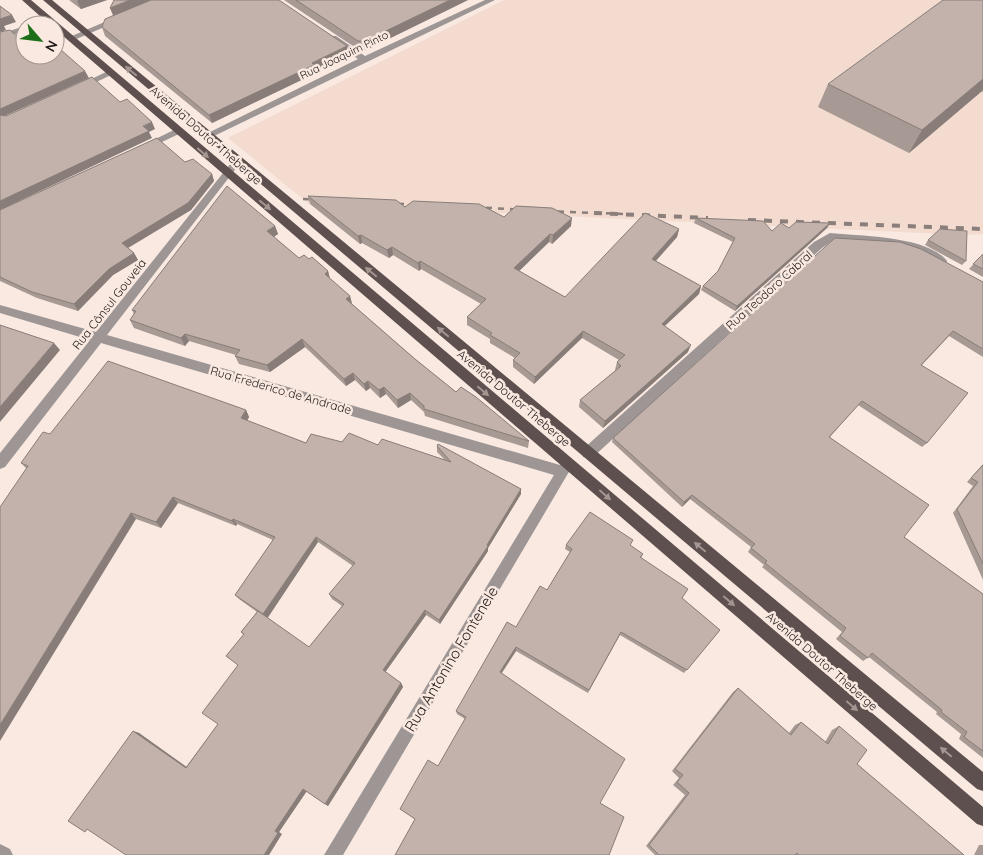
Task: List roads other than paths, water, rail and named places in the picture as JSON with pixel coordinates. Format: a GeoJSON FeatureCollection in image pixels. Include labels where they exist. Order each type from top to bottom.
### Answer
{"type":"FeatureCollection","features":[{"type":"Feature","properties":{"kind":"main road","name":"Avenida Doutor Theberge"},"geometry":{"type":"LineString","coordinates":[[26,0],[43,15]]}},
{"type":"Feature","properties":{"kind":"main road","name":"Avenida Doutor Theberge"},"geometry":{"type":"LineString","coordinates":[[47,0],[983,783]]}},
{"type":"Feature","properties":{"kind":"main road","name":"Avenida Doutor Theberge"},"geometry":{"type":"LineString","coordinates":[[65,33],[565,468],[983,818]]}},
{"type":"Feature","properties":{"kind":"street","name":"Rua Joaquim Pinto"},"geometry":{"type":"LineString","coordinates":[[209,136],[478,2],[491,0]]}},
{"type":"Feature","properties":{"kind":"street"},"geometry":{"type":"LineString","coordinates":[[71,38],[124,17]]}},
{"type":"Feature","properties":{"kind":"street"},"geometry":{"type":"LineString","coordinates":[[0,37],[15,32]]}},
{"type":"Feature","properties":{"kind":"street"},"geometry":{"type":"LineString","coordinates":[[324,32],[364,59]]}},
{"type":"Feature","properties":{"kind":"street"},"geometry":{"type":"LineString","coordinates":[[68,92],[111,73]]}},
{"type":"Feature","properties":{"kind":"street"},"geometry":{"type":"LineString","coordinates":[[132,152],[178,131]]}},
{"type":"Feature","properties":{"kind":"street","name":"Rua Cônsul Gouveia"},"geometry":{"type":"LineString","coordinates":[[0,463],[238,160]]}},
{"type":"Feature","properties":{"kind":"street","name":"Rua Teodoro Cabral"},"geometry":{"type":"LineString","coordinates":[[588,453],[818,245],[830,237],[898,242],[922,250],[951,266]]}},
{"type":"Feature","properties":{"kind":"street","name":"Rua Frederico de Andrade"},"geometry":{"type":"LineString","coordinates":[[0,309],[565,468]]}},
{"type":"Feature","properties":{"kind":"street","name":"Rua Antonino Fontenele"},"geometry":{"type":"LineString","coordinates":[[333,855],[565,468]]}},
{"type":"Feature","properties":{"kind":"street"},"geometry":{"type":"LineString","coordinates":[[0,853],[4,855]]}},
{"type":"Feature","properties":{"kind":"railway"},"geometry":{"type":"LineString","coordinates":[[303,199],[324,200]]}},
{"type":"Feature","properties":{"kind":"railway"},"geometry":{"type":"LineString","coordinates":[[386,203],[424,205]]}},
{"type":"Feature","properties":{"kind":"railway"},"geometry":{"type":"LineString","coordinates":[[474,207],[526,210]]}},
{"type":"Feature","properties":{"kind":"railway"},"geometry":{"type":"LineString","coordinates":[[546,211],[623,214]]}},
{"type":"Feature","properties":{"kind":"railway"},"geometry":{"type":"LineString","coordinates":[[594,213],[708,218]]}},
{"type":"Feature","properties":{"kind":"railway"},"geometry":{"type":"LineString","coordinates":[[748,220],[983,229]]}}]}
